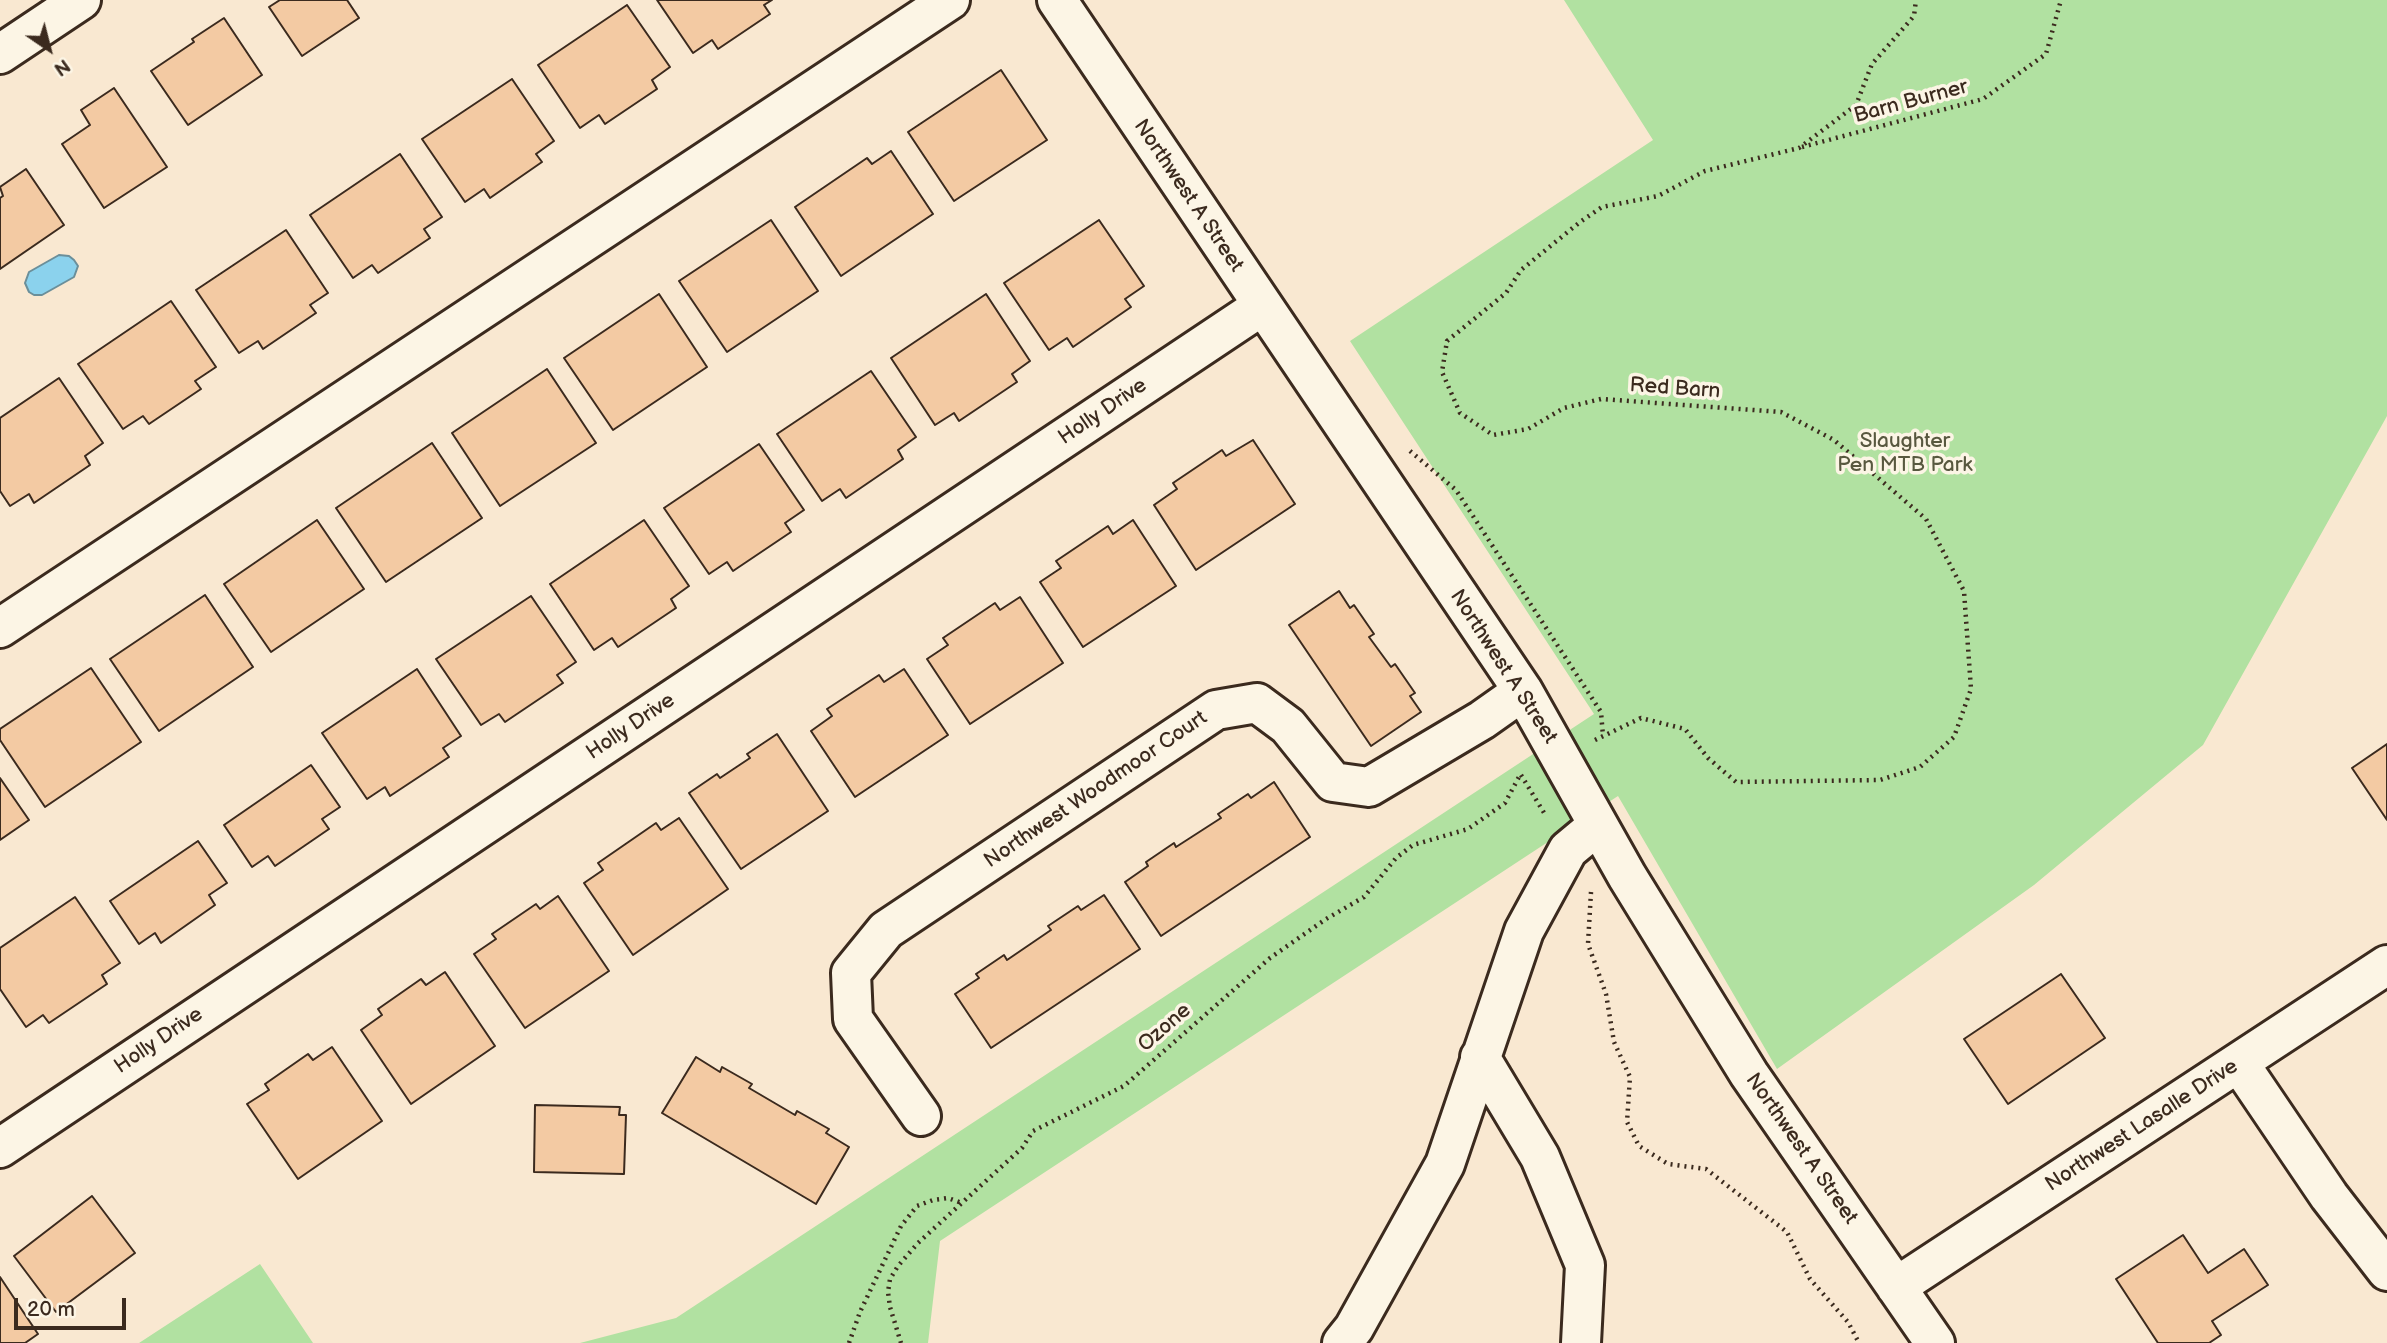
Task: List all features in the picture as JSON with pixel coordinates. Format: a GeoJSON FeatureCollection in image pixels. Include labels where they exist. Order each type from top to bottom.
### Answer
{"type":"FeatureCollection","features":[{"type":"Feature","properties":{"kind":"street"},"geometry":{"type":"LineString","coordinates":[[0,54],[81,0]]}},
{"type":"Feature","properties":{"kind":"street"},"geometry":{"type":"LineString","coordinates":[[0,628],[950,0]]}},
{"type":"Feature","properties":{"kind":"street","name":"Northwest A Street"},"geometry":{"type":"LineString","coordinates":[[1057,0],[1522,691],[1598,825],[1749,1074],[1935,1343]]}},
{"type":"Feature","properties":{"kind":"street","name":"Holly Drive"},"geometry":{"type":"LineString","coordinates":[[0,1147],[1262,306]]}},
{"type":"Feature","properties":{"kind":"street","name":"Northwest Woodmoor Court"},"geometry":{"type":"LineString","coordinates":[[921,1116],[853,1019],[851,973],[887,930],[1216,710],[1257,703],[1288,726],[1333,782],[1369,786],[1482,720],[1522,691]]}},
{"type":"Feature","properties":{"kind":"street"},"geometry":{"type":"LineString","coordinates":[[1342,1343],[1354,1328],[1444,1164],[1524,931],[1568,850],[1598,825]]}},
{"type":"Feature","properties":{"kind":"street","name":"Northwest Lasalle Drive"},"geometry":{"type":"LineString","coordinates":[[1896,1287],[2387,965]]}},
{"type":"Feature","properties":{"kind":"street"},"geometry":{"type":"LineString","coordinates":[[1480,1057],[1540,1157],[1585,1265],[1581,1343]]}},
{"type":"Feature","properties":{"kind":"street"},"geometry":{"type":"LineString","coordinates":[[2239,1063],[2329,1196],[2387,1271]]}},
{"type":"Feature","properties":{"kind":"path","name":"Red Barn"},"geometry":{"type":"LineString","coordinates":[[1401,443],[1456,490],[1601,712],[1603,736],[1641,718],[1685,729],[1707,758],[1736,782],[1880,780],[1920,767],[1954,737],[1971,689],[1964,591],[1926,519],[1833,440],[1782,412],[1601,399],[1564,408],[1528,429],[1493,435],[1460,412],[1442,372],[1447,341],[1506,293],[1521,270],[1602,207],[1658,197],[1705,171],[1799,148],[1856,105],[1872,64],[1914,16],[1916,0]]}},
{"type":"Feature","properties":{"kind":"path","name":"Barn Burner"},"geometry":{"type":"LineString","coordinates":[[1799,148],[1983,99],[2046,54],[2061,0]]}},
{"type":"Feature","properties":{"kind":"path","name":"Ozone"},"geometry":{"type":"LineString","coordinates":[[901,1343],[888,1292],[890,1279],[898,1266],[918,1243],[1022,1148],[1033,1131],[1124,1086],[1270,958],[1326,919],[1364,897],[1396,858],[1413,845],[1468,829],[1505,803],[1520,775],[1542,811]]}},
{"type":"Feature","properties":{"kind":"path"},"geometry":{"type":"LineString","coordinates":[[1591,887],[1588,944],[1606,994],[1614,1042],[1630,1077],[1627,1122],[1639,1146],[1668,1164],[1706,1169],[1787,1232],[1810,1279],[1848,1322],[1859,1343]]}},
{"type":"Feature","properties":{"kind":"path"},"geometry":{"type":"LineString","coordinates":[[849,1343],[901,1226],[918,1206],[933,1200],[948,1198],[963,1203]]}},
{"type":"Feature","properties":{"kind":"green space","name":"Slaughter Pen MTB Park"},"geometry":{"type":"Polygon","coordinates":[[[1564,0],[2387,0],[2387,416],[2203,745],[2034,885],[1777,1069],[1618,796],[940,1241],[928,1343],[580,1343],[676,1318],[1594,714],[1350,341],[1653,140],[1564,0]]]}},
{"type":"Feature","properties":{"kind":"green space"},"geometry":{"type":"Polygon","coordinates":[[[260,1264],[313,1343],[139,1343],[260,1264]]]}},
{"type":"Feature","properties":{"kind":"water"},"geometry":{"type":"Polygon","coordinates":[[[59,255],[69,256],[74,260],[78,266],[74,277],[42,295],[29,292],[25,283],[29,272],[59,255]]]}},
{"type":"Feature","properties":{"kind":"building"},"geometry":{"type":"Polygon","coordinates":[[[280,0],[347,0],[359,18],[302,56],[269,7],[280,0]]]}},
{"type":"Feature","properties":{"kind":"building"},"geometry":{"type":"Polygon","coordinates":[[[657,0],[772,0],[764,5],[770,14],[718,49],[712,40],[693,53],[657,0]]]}},
{"type":"Feature","properties":{"kind":"building"},"geometry":{"type":"Polygon","coordinates":[[[627,5],[670,67],[652,80],[657,89],[605,124],[599,115],[580,128],[538,65],[627,5]]]}},
{"type":"Feature","properties":{"kind":"building"},"geometry":{"type":"Polygon","coordinates":[[[224,18],[262,75],[188,125],[151,71],[224,18]]]}},
{"type":"Feature","properties":{"kind":"building"},"geometry":{"type":"Polygon","coordinates":[[[1001,70],[1047,140],[954,201],[908,132],[1001,70]]]}},
{"type":"Feature","properties":{"kind":"building"},"geometry":{"type":"Polygon","coordinates":[[[512,79],[554,141],[536,154],[542,162],[490,198],[484,189],[465,202],[422,139],[512,79]]]}},
{"type":"Feature","properties":{"kind":"building"},"geometry":{"type":"Polygon","coordinates":[[[114,88],[167,167],[104,208],[62,144],[90,125],[81,110],[114,88]]]}},
{"type":"Feature","properties":{"kind":"building"},"geometry":{"type":"Polygon","coordinates":[[[891,151],[933,214],[841,276],[795,207],[867,158],[872,164],[891,151]]]}},
{"type":"Feature","properties":{"kind":"building"},"geometry":{"type":"Polygon","coordinates":[[[400,154],[442,217],[424,229],[430,238],[378,273],[372,265],[353,278],[310,215],[400,154]]]}},
{"type":"Feature","properties":{"kind":"building"},"geometry":{"type":"Polygon","coordinates":[[[26,169],[64,225],[0,269],[0,198],[3,196],[0,187],[26,169]]]}},
{"type":"Feature","properties":{"kind":"building"},"geometry":{"type":"Polygon","coordinates":[[[771,220],[818,291],[727,352],[679,281],[771,220]]]}},
{"type":"Feature","properties":{"kind":"building"},"geometry":{"type":"Polygon","coordinates":[[[1099,220],[1144,286],[1125,299],[1131,307],[1073,347],[1067,338],[1049,350],[1004,283],[1099,220]]]}},
{"type":"Feature","properties":{"kind":"building"},"geometry":{"type":"Polygon","coordinates":[[[286,230],[328,293],[310,305],[316,313],[263,349],[258,341],[239,353],[196,290],[286,230]]]}},
{"type":"Feature","properties":{"kind":"building"},"geometry":{"type":"Polygon","coordinates":[[[659,294],[707,367],[613,430],[564,358],[659,294]]]}},
{"type":"Feature","properties":{"kind":"building"},"geometry":{"type":"Polygon","coordinates":[[[986,294],[1030,361],[1012,374],[1017,382],[959,421],[954,413],[935,425],[891,358],[986,294]]]}},
{"type":"Feature","properties":{"kind":"building"},"geometry":{"type":"Polygon","coordinates":[[[171,301],[216,367],[195,381],[201,389],[149,424],[143,416],[123,429],[78,364],[171,301]]]}},
{"type":"Feature","properties":{"kind":"building"},"geometry":{"type":"Polygon","coordinates":[[[547,369],[596,443],[500,506],[452,433],[547,369]]]}},
{"type":"Feature","properties":{"kind":"building"},"geometry":{"type":"Polygon","coordinates":[[[871,371],[916,437],[898,450],[903,459],[846,498],[840,489],[822,501],[777,434],[871,371]]]}},
{"type":"Feature","properties":{"kind":"building"},"geometry":{"type":"Polygon","coordinates":[[[59,378],[103,443],[85,456],[90,465],[34,503],[29,494],[10,506],[0,491],[0,418],[59,378]]]}},
{"type":"Feature","properties":{"kind":"building"},"geometry":{"type":"Polygon","coordinates":[[[1253,440],[1295,504],[1196,570],[1154,505],[1177,489],[1173,483],[1222,450],[1226,456],[1253,440]]]}},
{"type":"Feature","properties":{"kind":"building"},"geometry":{"type":"Polygon","coordinates":[[[432,443],[482,518],[386,582],[336,508],[432,443]]]}},
{"type":"Feature","properties":{"kind":"building"},"geometry":{"type":"Polygon","coordinates":[[[759,444],[804,510],[785,523],[791,532],[733,571],[727,562],[709,574],[664,508],[759,444]]]}},
{"type":"Feature","properties":{"kind":"building"},"geometry":{"type":"Polygon","coordinates":[[[317,520],[364,589],[271,652],[224,584],[317,520]]]}},
{"type":"Feature","properties":{"kind":"building"},"geometry":{"type":"Polygon","coordinates":[[[644,520],[689,586],[671,599],[676,608],[618,647],[612,638],[594,650],[550,584],[644,520]]]}},
{"type":"Feature","properties":{"kind":"building"},"geometry":{"type":"Polygon","coordinates":[[[1133,520],[1176,586],[1083,647],[1040,582],[1061,568],[1056,561],[1108,526],[1113,534],[1133,520]]]}},
{"type":"Feature","properties":{"kind":"building"},"geometry":{"type":"Polygon","coordinates":[[[1339,591],[1350,608],[1354,605],[1374,634],[1369,637],[1391,667],[1395,664],[1415,693],[1410,696],[1421,712],[1371,746],[1289,625],[1339,591]]]}},
{"type":"Feature","properties":{"kind":"building"},"geometry":{"type":"Polygon","coordinates":[[[205,595],[253,667],[159,731],[110,659],[205,595]]]}},
{"type":"Feature","properties":{"kind":"building"},"geometry":{"type":"Polygon","coordinates":[[[531,596],[576,662],[557,675],[563,683],[505,722],[499,714],[481,725],[436,659],[531,596]]]}},
{"type":"Feature","properties":{"kind":"building"},"geometry":{"type":"Polygon","coordinates":[[[1020,597],[1063,663],[970,724],[927,659],[948,645],[943,638],[995,603],[1000,610],[1020,597]]]}},
{"type":"Feature","properties":{"kind":"building"},"geometry":{"type":"Polygon","coordinates":[[[91,668],[141,742],[45,807],[0,740],[0,729],[91,668]]]}},
{"type":"Feature","properties":{"kind":"building"},"geometry":{"type":"Polygon","coordinates":[[[417,669],[461,736],[443,748],[449,757],[390,796],[385,787],[367,799],[322,733],[417,669]]]}},
{"type":"Feature","properties":{"kind":"building"},"geometry":{"type":"Polygon","coordinates":[[[904,669],[948,735],[855,797],[811,731],[832,716],[827,709],[879,675],[884,682],[904,669]]]}},
{"type":"Feature","properties":{"kind":"building"},"geometry":{"type":"Polygon","coordinates":[[[777,734],[828,811],[741,869],[689,793],[717,774],[720,778],[750,758],[747,754],[777,734]]]}},
{"type":"Feature","properties":{"kind":"building"},"geometry":{"type":"Polygon","coordinates":[[[2387,744],[2387,820],[2352,768],[2387,744]]]}},
{"type":"Feature","properties":{"kind":"building"},"geometry":{"type":"Polygon","coordinates":[[[311,765],[340,807],[322,819],[329,829],[275,866],[268,856],[252,867],[224,825],[311,765]]]}},
{"type":"Feature","properties":{"kind":"building"},"geometry":{"type":"Polygon","coordinates":[[[0,778],[29,820],[0,840],[0,778]]]}},
{"type":"Feature","properties":{"kind":"building"},"geometry":{"type":"Polygon","coordinates":[[[1274,782],[1310,837],[1161,936],[1125,882],[1148,866],[1146,862],[1174,843],[1176,847],[1221,818],[1218,814],[1248,794],[1251,798],[1274,782]]]}},
{"type":"Feature","properties":{"kind":"building"},"geometry":{"type":"Polygon","coordinates":[[[679,818],[728,889],[633,955],[584,883],[603,870],[598,863],[656,823],[661,830],[679,818]]]}},
{"type":"Feature","properties":{"kind":"building"},"geometry":{"type":"Polygon","coordinates":[[[198,841],[227,883],[209,895],[215,905],[161,943],[155,933],[139,944],[110,901],[198,841]]]}},
{"type":"Feature","properties":{"kind":"building"},"geometry":{"type":"Polygon","coordinates":[[[1104,895],[1140,949],[991,1048],[955,994],[979,978],[976,974],[1004,955],[1007,960],[1051,930],[1048,926],[1078,906],[1081,910],[1104,895]]]}},
{"type":"Feature","properties":{"kind":"building"},"geometry":{"type":"Polygon","coordinates":[[[558,896],[609,971],[525,1028],[474,954],[496,939],[492,934],[536,904],[540,909],[558,896]]]}},
{"type":"Feature","properties":{"kind":"building"},"geometry":{"type":"Polygon","coordinates":[[[75,897],[120,963],[102,975],[107,984],[49,1023],[43,1015],[26,1027],[0,989],[0,948],[75,897]]]}},
{"type":"Feature","properties":{"kind":"building"},"geometry":{"type":"Polygon","coordinates":[[[445,972],[495,1046],[411,1104],[361,1030],[382,1015],[378,1009],[421,979],[426,985],[445,972]]]}},
{"type":"Feature","properties":{"kind":"building"},"geometry":{"type":"Polygon","coordinates":[[[2061,974],[2105,1038],[2008,1104],[1964,1039],[2061,974]]]}},
{"type":"Feature","properties":{"kind":"building"},"geometry":{"type":"Polygon","coordinates":[[[332,1047],[382,1121],[298,1179],[247,1104],[269,1090],[265,1084],[308,1054],[313,1060],[332,1047]]]}},
{"type":"Feature","properties":{"kind":"building"},"geometry":{"type":"Polygon","coordinates":[[[696,1057],[720,1072],[722,1067],[752,1084],[749,1088],[795,1115],[797,1111],[829,1129],[826,1133],[849,1147],[816,1204],[662,1113],[696,1057]]]}},
{"type":"Feature","properties":{"kind":"building"},"geometry":{"type":"Polygon","coordinates":[[[535,1105],[620,1107],[619,1115],[626,1115],[624,1174],[534,1172],[535,1105]]]}},
{"type":"Feature","properties":{"kind":"building"},"geometry":{"type":"Polygon","coordinates":[[[92,1196],[135,1253],[56,1312],[14,1256],[92,1196]]]}},
{"type":"Feature","properties":{"kind":"building"},"geometry":{"type":"Polygon","coordinates":[[[2183,1235],[2208,1273],[2244,1249],[2268,1285],[2212,1321],[2221,1335],[2209,1343],[2158,1343],[2116,1279],[2183,1235]]]}},
{"type":"Feature","properties":{"kind":"building"},"geometry":{"type":"Polygon","coordinates":[[[0,1277],[38,1334],[25,1343],[0,1343],[0,1277]]]}}]}
